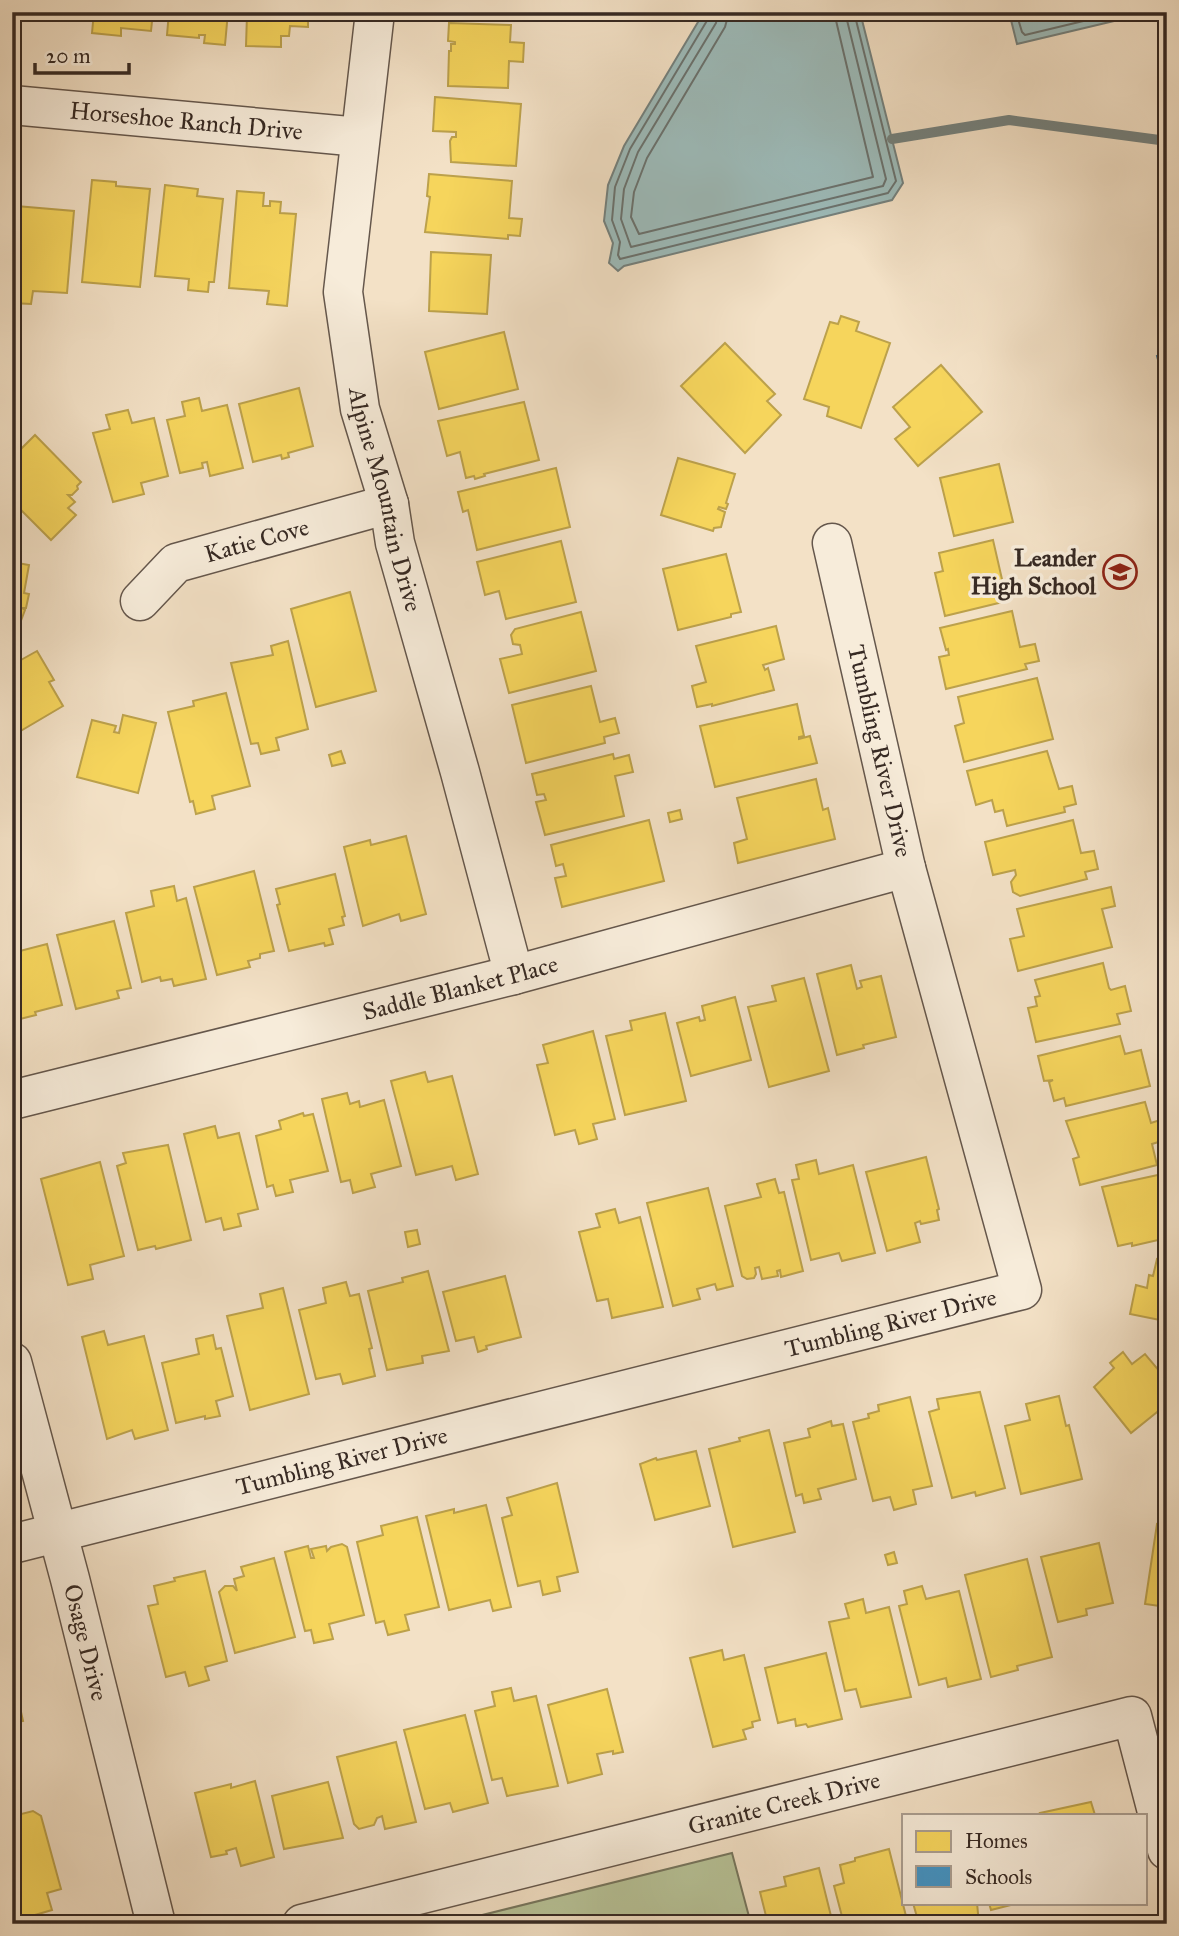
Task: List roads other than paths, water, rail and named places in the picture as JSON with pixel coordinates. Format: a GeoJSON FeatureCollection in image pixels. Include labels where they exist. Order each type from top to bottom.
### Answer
{"type":"FeatureCollection","features":[{"type":"Feature","properties":{"kind":"street","name":"Alpine Mountain Drive"},"geometry":{"type":"LineString","coordinates":[[375,12],[344,292],[360,409],[389,504],[395,543],[514,975]]}},
{"type":"Feature","properties":{"kind":"street","name":"Horseshoe Ranch Drive"},"geometry":{"type":"LineString","coordinates":[[12,105],[360,137]]}},
{"type":"Feature","properties":{"kind":"street","name":"Katie Cove"},"geometry":{"type":"LineString","coordinates":[[140,601],[176,563],[389,504]]}},
{"type":"Feature","properties":{"kind":"street","name":"Tumbling River Drive"},"geometry":{"type":"LineString","coordinates":[[12,1544],[1023,1290],[906,868],[832,542]]}},
{"type":"Feature","properties":{"kind":"street","name":"Saddle Blanket Place"},"geometry":{"type":"LineString","coordinates":[[12,1100],[514,975],[906,868]]}},
{"type":"Feature","properties":{"kind":"street","name":"Osage Drive"},"geometry":{"type":"LineString","coordinates":[[12,1362],[156,1924]]}},
{"type":"Feature","properties":{"kind":"street","name":"Granite Creek Drive"},"geometry":{"type":"LineString","coordinates":[[302,1924],[1132,1716],[1167,1850]]}},
{"type":"Feature","properties":{"kind":"water"},"geometry":{"type":"Polygon","coordinates":[[[704,12],[860,12],[903,183],[892,200],[624,266],[618,271],[609,263],[613,243],[604,221],[608,185],[624,146],[704,12]]]}},
{"type":"Feature","properties":{"kind":"water"},"geometry":{"type":"Polygon","coordinates":[[[1009,12],[1152,12],[1017,44],[1009,12]]]}},
{"type":"Feature","properties":{"kind":"waterway"},"geometry":{"type":"LineString","coordinates":[[892,139],[1009,120],[1167,141]]}},
{"type":"Feature","properties":{"kind":"place","name":"Leander High School"},"geometry":{"type":"Point","coordinates":[1120,572]}}]}
